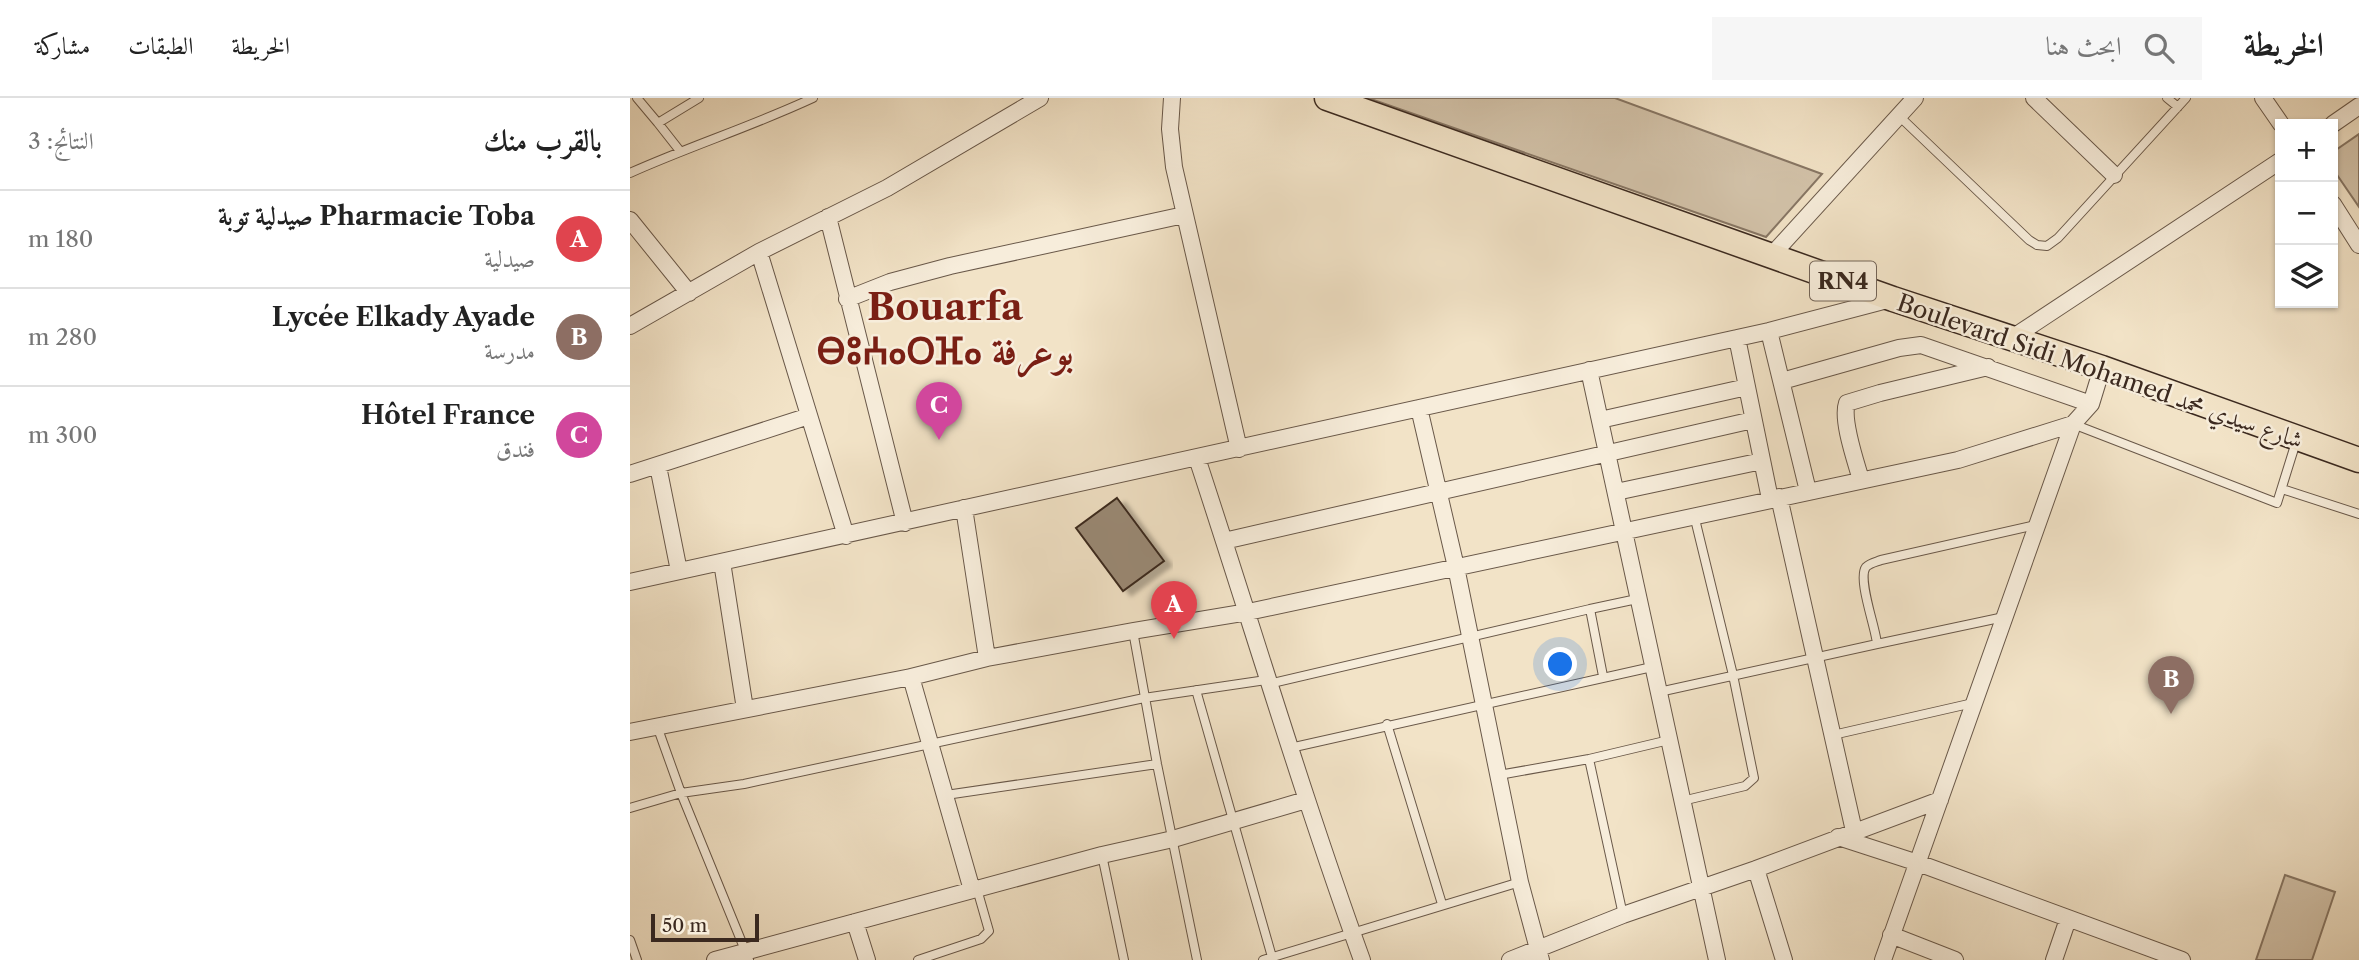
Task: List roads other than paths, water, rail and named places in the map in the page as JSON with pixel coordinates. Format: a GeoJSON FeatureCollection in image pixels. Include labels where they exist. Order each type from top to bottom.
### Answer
{"type":"FeatureCollection","features":[{"type":"Feature","properties":{"kind":"main road","name":"Boulevard Sidi Mohamed شارع سيدي محمد"},"geometry":{"type":"LineString","coordinates":[[1327,98],[1893,299],[2102,368],[2359,460]]}},
{"type":"Feature","properties":{"kind":"street"},"geometry":{"type":"LineString","coordinates":[[632,321],[887,188],[1040,98]]}},
{"type":"Feature","properties":{"kind":"street"},"geometry":{"type":"LineString","coordinates":[[1172,98],[1171,146],[1184,215],[1239,449]]}},
{"type":"Feature","properties":{"kind":"street"},"geometry":{"type":"LineString","coordinates":[[1772,256],[1915,98]]}},
{"type":"Feature","properties":{"kind":"street"},"geometry":{"type":"LineString","coordinates":[[2034,98],[2114,175]]}},
{"type":"Feature","properties":{"kind":"street"},"geometry":{"type":"LineString","coordinates":[[2263,98],[2278,119]]}},
{"type":"Feature","properties":{"kind":"street"},"geometry":{"type":"LineString","coordinates":[[2338,121],[2359,106]]}},
{"type":"Feature","properties":{"kind":"street"},"geometry":{"type":"LineString","coordinates":[[2011,338],[2275,164]]}},
{"type":"Feature","properties":{"kind":"street"},"geometry":{"type":"LineString","coordinates":[[2338,212],[2359,245]]}},
{"type":"Feature","properties":{"kind":"street"},"geometry":{"type":"LineString","coordinates":[[847,299],[890,282],[950,266],[1184,215]]}},
{"type":"Feature","properties":{"kind":"street"},"geometry":{"type":"LineString","coordinates":[[828,217],[905,523]]}},
{"type":"Feature","properties":{"kind":"street"},"geometry":{"type":"LineString","coordinates":[[630,220],[689,293]]}},
{"type":"Feature","properties":{"kind":"street"},"geometry":{"type":"LineString","coordinates":[[760,252],[846,536]]}},
{"type":"Feature","properties":{"kind":"street"},"geometry":{"type":"LineString","coordinates":[[630,582],[1769,331],[1893,299]]}},
{"type":"Feature","properties":{"kind":"street"},"geometry":{"type":"LineString","coordinates":[[1769,331],[1808,491]]}},
{"type":"Feature","properties":{"kind":"street"},"geometry":{"type":"LineString","coordinates":[[1737,338],[1762,461],[1775,498],[1833,735],[1846,834]]}},
{"type":"Feature","properties":{"kind":"street"},"geometry":{"type":"LineString","coordinates":[[1782,381],[1912,345],[1930,347],[2091,404]]}},
{"type":"Feature","properties":{"kind":"street"},"geometry":{"type":"LineString","coordinates":[[1861,480],[1845,410],[1847,403],[1988,367]]}},
{"type":"Feature","properties":{"kind":"street"},"geometry":{"type":"LineString","coordinates":[[1883,960],[2073,424],[2091,404],[2102,368]]}},
{"type":"Feature","properties":{"kind":"street"},"geometry":{"type":"LineString","coordinates":[[1589,370],[1717,960]]}},
{"type":"Feature","properties":{"kind":"street"},"geometry":{"type":"LineString","coordinates":[[1600,420],[1747,387]]}},
{"type":"Feature","properties":{"kind":"street"},"geometry":{"type":"LineString","coordinates":[[1419,408],[1440,494],[1520,882],[1539,954]]}},
{"type":"Feature","properties":{"kind":"street"},"geometry":{"type":"LineString","coordinates":[[630,474],[809,416]]}},
{"type":"Feature","properties":{"kind":"street"},"geometry":{"type":"LineString","coordinates":[[1224,541],[1440,494],[1754,420]]}},
{"type":"Feature","properties":{"kind":"street"},"geometry":{"type":"LineString","coordinates":[[630,732],[911,677],[987,658],[1248,612],[1958,460],[2073,424]]}},
{"type":"Feature","properties":{"kind":"street"},"geometry":{"type":"LineString","coordinates":[[1197,458],[1248,612],[1267,682],[1362,960]]}},
{"type":"Feature","properties":{"kind":"street"},"geometry":{"type":"LineString","coordinates":[[1616,492],[1762,461]]}},
{"type":"Feature","properties":{"kind":"street"},"geometry":{"type":"LineString","coordinates":[[658,466],[680,571]]}},
{"type":"Feature","properties":{"kind":"street"},"geometry":{"type":"LineString","coordinates":[[964,508],[987,658]]}},
{"type":"Feature","properties":{"kind":"street"},"geometry":{"type":"LineString","coordinates":[[722,562],[745,709]]}},
{"type":"Feature","properties":{"kind":"street"},"geometry":{"type":"LineString","coordinates":[[911,677],[974,890]]}},
{"type":"Feature","properties":{"kind":"street"},"geometry":{"type":"LineString","coordinates":[[715,960],[747,956],[855,922],[1102,855],[1173,839],[1306,800]]}},
{"type":"Feature","properties":{"kind":"street"},"geometry":{"type":"LineString","coordinates":[[1510,960],[1539,954],[1623,915],[1756,869],[1940,800]]}},
{"type":"Feature","properties":{"kind":"street"},"geometry":{"type":"LineString","coordinates":[[1846,834],[2159,956],[2182,960]]}},
{"type":"Feature","properties":{"kind":"street"},"geometry":{"type":"LineString","coordinates":[[1756,869],[1784,960]]}},
{"type":"Feature","properties":{"kind":"street"},"geometry":{"type":"LineString","coordinates":[[2054,960],[2068,919]]}},
{"type":"Feature","properties":{"kind":"street"},"geometry":{"type":"LineString","coordinates":[[855,922],[867,960]]}},
{"type":"Feature","properties":{"kind":"street"},"geometry":{"type":"LineString","coordinates":[[1891,936],[1955,960]]}},
{"type":"Feature","properties":{"kind":"lane"},"geometry":{"type":"LineString","coordinates":[[637,98],[680,151]]}},
{"type":"Feature","properties":{"kind":"lane"},"geometry":{"type":"LineString","coordinates":[[658,123],[699,98]]}},
{"type":"Feature","properties":{"kind":"lane"},"geometry":{"type":"LineString","coordinates":[[630,173],[813,98]]}},
{"type":"Feature","properties":{"kind":"lane"},"geometry":{"type":"LineString","coordinates":[[2168,98],[2178,107]]}},
{"type":"Feature","properties":{"kind":"lane"},"geometry":{"type":"LineString","coordinates":[[1899,116],[2037,245],[2047,246],[2052,244],[2186,98]]}},
{"type":"Feature","properties":{"kind":"lane"},"geometry":{"type":"LineString","coordinates":[[2073,424],[2277,503],[2297,439]]}},
{"type":"Feature","properties":{"kind":"lane"},"geometry":{"type":"LineString","coordinates":[[2282,489],[2359,514]]}},
{"type":"Feature","properties":{"kind":"lane"},"geometry":{"type":"LineString","coordinates":[[1682,801],[1745,786],[1754,778],[1733,675],[1694,515]]}},
{"type":"Feature","properties":{"kind":"lane"},"geometry":{"type":"LineString","coordinates":[[1877,644],[1864,585],[1863,574],[1868,565],[2036,525]]}},
{"type":"Feature","properties":{"kind":"lane"},"geometry":{"type":"LineString","coordinates":[[630,808],[681,793],[744,784],[1144,698],[1267,682],[1637,599]]}},
{"type":"Feature","properties":{"kind":"lane"},"geometry":{"type":"LineString","coordinates":[[1590,609],[1603,676]]}},
{"type":"Feature","properties":{"kind":"lane"},"geometry":{"type":"LineString","coordinates":[[1659,692],[2004,617]]}},
{"type":"Feature","properties":{"kind":"lane"},"geometry":{"type":"LineString","coordinates":[[1133,631],[1197,960]]}},
{"type":"Feature","properties":{"kind":"lane"},"geometry":{"type":"LineString","coordinates":[[1289,748],[1652,667]]}},
{"type":"Feature","properties":{"kind":"lane"},"geometry":{"type":"LineString","coordinates":[[1196,690],[1235,821],[1267,959],[1520,882]]}},
{"type":"Feature","properties":{"kind":"lane"},"geometry":{"type":"LineString","coordinates":[[1833,735],[1974,703]]}},
{"type":"Feature","properties":{"kind":"lane"},"geometry":{"type":"LineString","coordinates":[[1387,724],[1442,904]]}},
{"type":"Feature","properties":{"kind":"lane"},"geometry":{"type":"LineString","coordinates":[[657,726],[747,956]]}},
{"type":"Feature","properties":{"kind":"lane"},"geometry":{"type":"LineString","coordinates":[[1499,775],[1589,759],[1669,740]]}},
{"type":"Feature","properties":{"kind":"lane"},"geometry":{"type":"LineString","coordinates":[[1589,759],[1623,915]]}},
{"type":"Feature","properties":{"kind":"lane"},"geometry":{"type":"LineString","coordinates":[[946,795],[1157,764]]}},
{"type":"Feature","properties":{"kind":"lane"},"geometry":{"type":"LineString","coordinates":[[1102,855],[1124,960]]}},
{"type":"Feature","properties":{"kind":"lane"},"geometry":{"type":"LineString","coordinates":[[918,960],[946,956],[981,940],[989,931],[974,890]]}},
{"type":"Feature","properties":{"kind":"lane"},"geometry":{"type":"LineString","coordinates":[[630,940],[637,960]]}},
{"type":"Feature","properties":{"kind":"place","name":"Hôtel France"},"geometry":{"type":"Point","coordinates":[939,440]}},
{"type":"Feature","properties":{"kind":"place","name":"Pharmacie Toba صيدلية توبة"},"geometry":{"type":"Point","coordinates":[1174,639]}},
{"type":"Feature","properties":{"kind":"place","name":"Lycée Elkady Ayade"},"geometry":{"type":"Point","coordinates":[2171,714]}},
{"type":"Feature","properties":{"kind":"district","name":"Bouarfa ⴱⵓⵄⴰⵔⴼⴰ بوعرفة"},"geometry":{"type":"Point","coordinates":[945,328]}}]}
